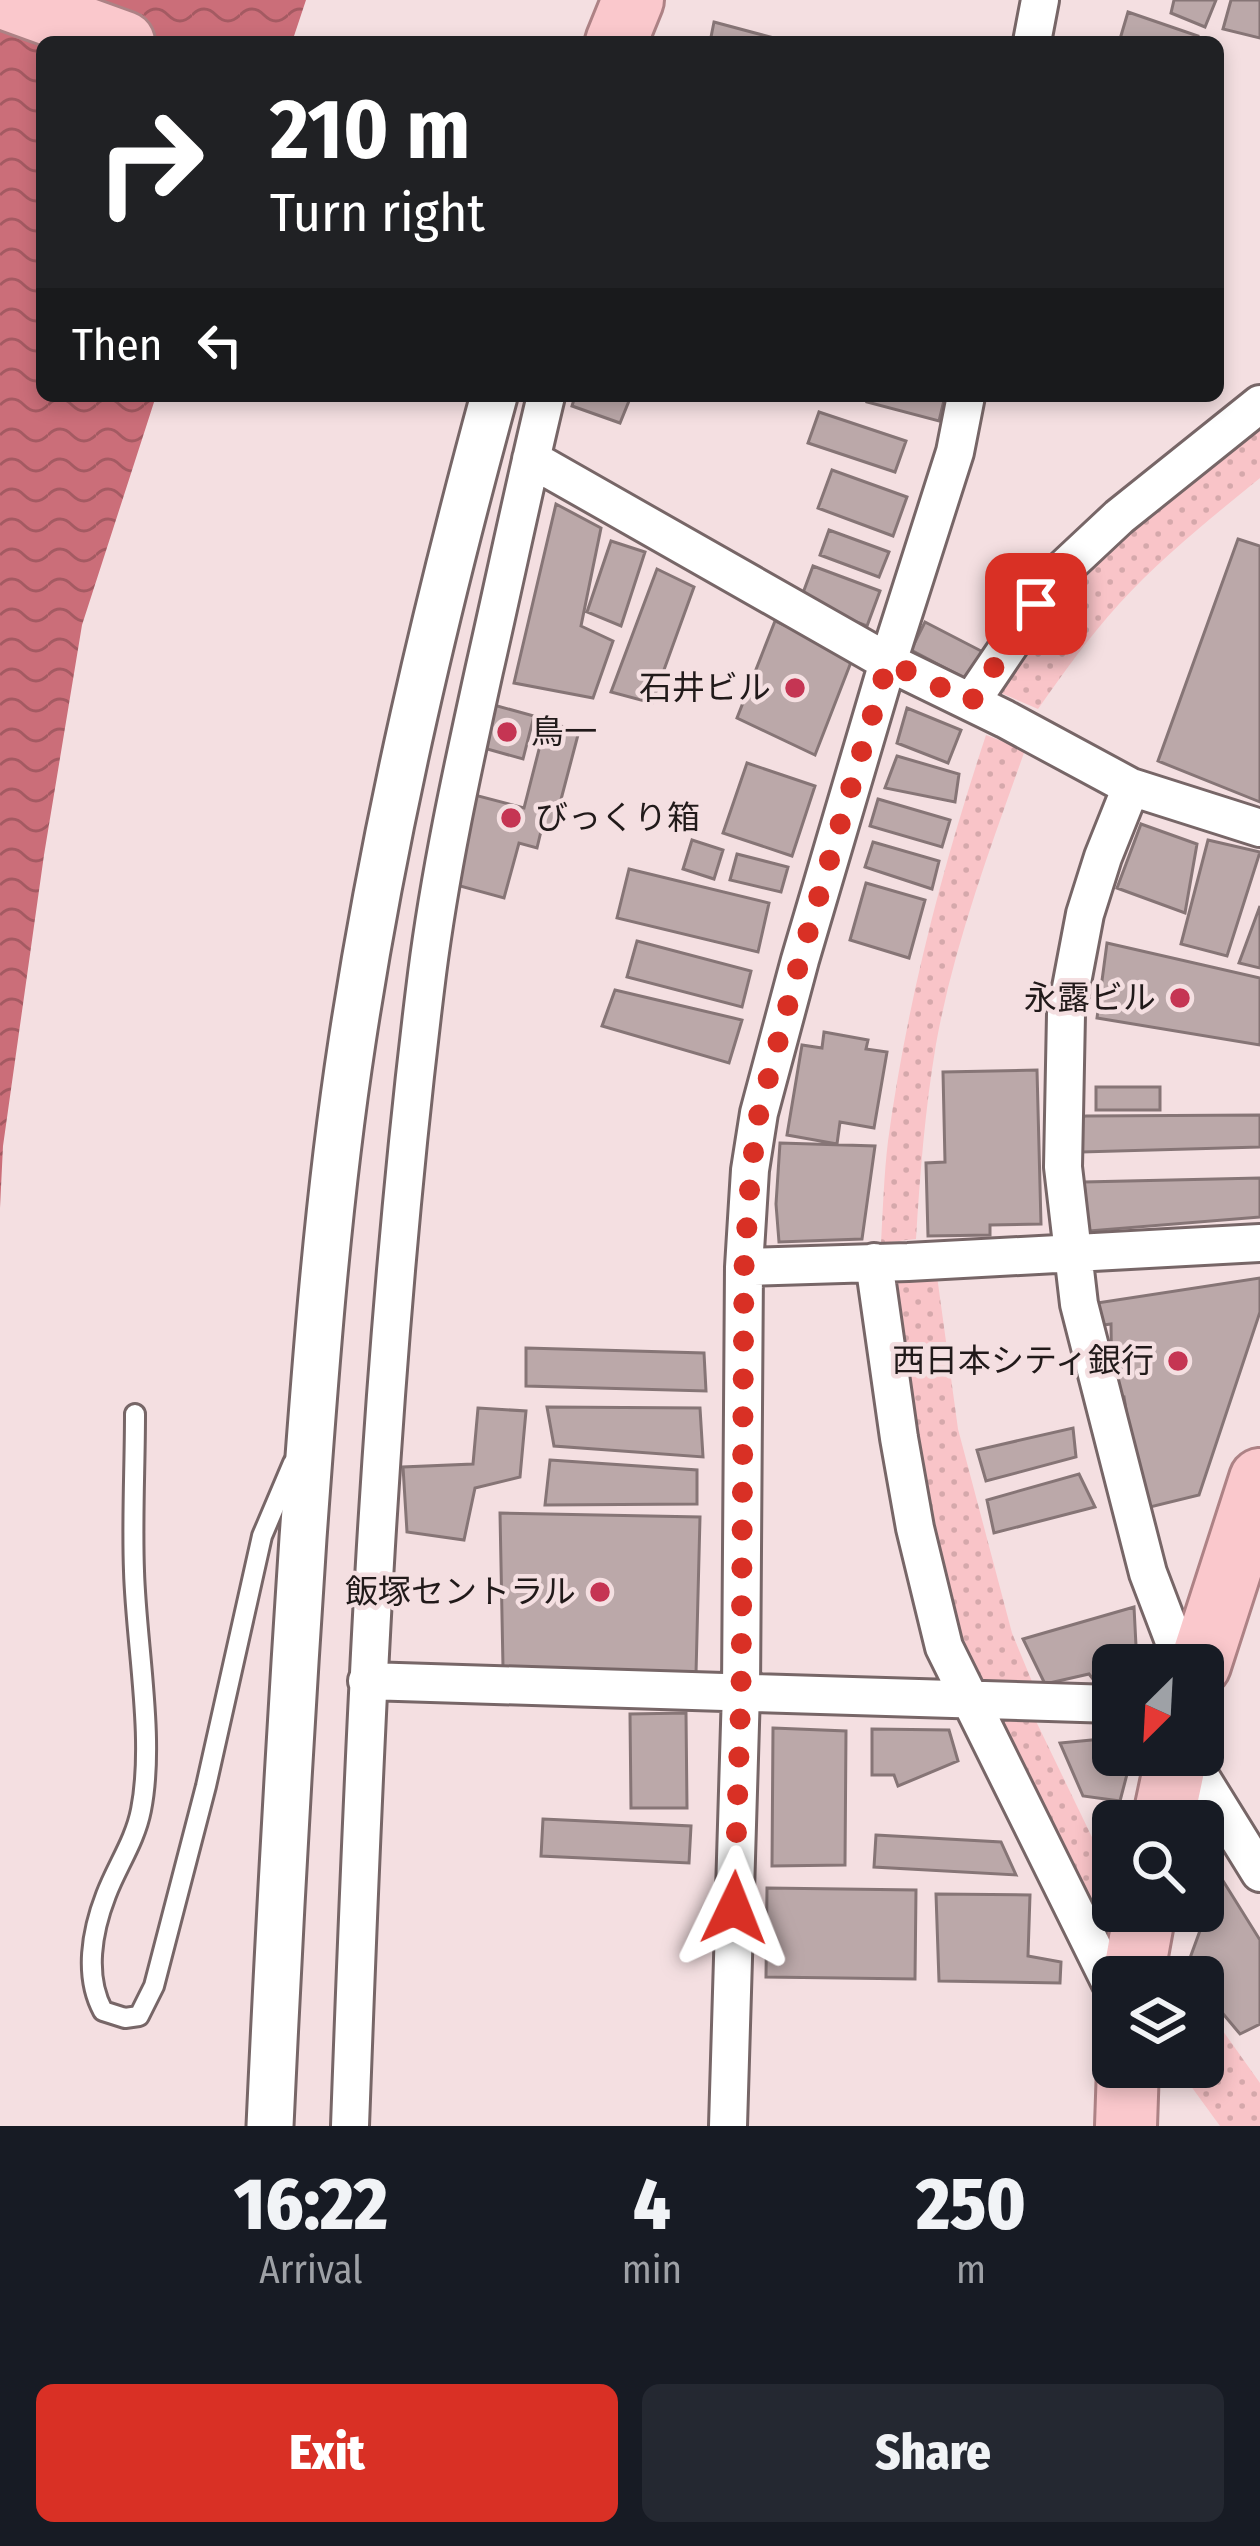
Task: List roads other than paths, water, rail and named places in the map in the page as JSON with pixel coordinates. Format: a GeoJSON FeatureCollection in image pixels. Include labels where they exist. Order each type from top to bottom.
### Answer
{"type":"FeatureCollection","features":[{"type":"Feature","properties":{"kind":"highway"},"geometry":{"type":"LineString","coordinates":[[8,0],[107,36]]}},
{"type":"Feature","properties":{"kind":"highway"},"geometry":{"type":"LineString","coordinates":[[618,36],[633,0]]}},
{"type":"Feature","properties":{"kind":"highway"},"geometry":{"type":"LineString","coordinates":[[1213,1638],[1260,1478]]}},
{"type":"Feature","properties":{"kind":"highway"},"geometry":{"type":"LineString","coordinates":[[1126,2126],[1127,2088]]}},
{"type":"Feature","properties":{"kind":"street"},"geometry":{"type":"LineString","coordinates":[[650,36],[655,0]]}},
{"type":"Feature","properties":{"kind":"street"},"geometry":{"type":"LineString","coordinates":[[1033,36],[1040,0]]}},
{"type":"Feature","properties":{"kind":"street"},"geometry":{"type":"LineString","coordinates":[[270,2126],[311,1420],[351,1046],[379,875],[418,693],[492,402]]}},
{"type":"Feature","properties":{"kind":"street"},"geometry":{"type":"LineString","coordinates":[[350,2126],[367,1681],[396,1278],[427,974],[466,756],[545,402]]}},
{"type":"Feature","properties":{"kind":"street"},"geometry":{"type":"LineString","coordinates":[[728,2126],[741,1691],[744,1267],[751,1170],[759,1113],[800,960],[955,452],[965,402]]}},
{"type":"Feature","properties":{"kind":"street"},"geometry":{"type":"LineString","coordinates":[[971,702],[1056,576],[1119,517],[1260,404]]}},
{"type":"Feature","properties":{"kind":"street"},"geometry":{"type":"LineString","coordinates":[[531,459],[888,662],[1131,787],[1260,828]]}},
{"type":"Feature","properties":{"kind":"street"},"geometry":{"type":"LineString","coordinates":[[1131,787],[1085,914],[1066,1015],[1063,1167],[1079,1304],[1142,1550],[1213,1638]]}},
{"type":"Feature","properties":{"kind":"street"},"geometry":{"type":"LineString","coordinates":[[744,1267],[1260,1243]]}},
{"type":"Feature","properties":{"kind":"street"},"geometry":{"type":"LineString","coordinates":[[874,1262],[915,1528],[944,1647],[1097,1956]]}},
{"type":"Feature","properties":{"kind":"street"},"geometry":{"type":"LineString","coordinates":[[367,1681],[1092,1704]]}},
{"type":"Feature","properties":{"kind":"street"},"geometry":{"type":"LineString","coordinates":[[1200,1776],[1260,1873]]}},
{"type":"Feature","properties":{"kind":"lane"},"geometry":{"type":"LineString","coordinates":[[135,1414],[134,1570],[146,1749],[141,1810],[127,1855],[106,1894],[94,1936],[92,1973],[94,1994],[103,2011],[125,2018],[139,2016],[154,1986],[206,1786],[262,1536],[311,1420]]}},
{"type":"Feature","properties":{"kind":"water"},"geometry":{"type":"Polygon","coordinates":[[[0,0],[306,0],[294,36],[36,36],[36,402],[154,402],[82,625],[3,1146],[0,1208],[0,0]]]}},
{"type":"Feature","properties":{"kind":"place","name":"石井ビル"},"geometry":{"type":"Point","coordinates":[795,688]}},
{"type":"Feature","properties":{"kind":"place","name":"鳥一"},"geometry":{"type":"Point","coordinates":[507,732]}},
{"type":"Feature","properties":{"kind":"place","name":"びっくり箱"},"geometry":{"type":"Point","coordinates":[511,818]}},
{"type":"Feature","properties":{"kind":"place","name":"永露ビル"},"geometry":{"type":"Point","coordinates":[1180,998]}},
{"type":"Feature","properties":{"kind":"place","name":"西日本シティ銀行"},"geometry":{"type":"Point","coordinates":[1178,1361]}},
{"type":"Feature","properties":{"kind":"place","name":"飯塚セントラル"},"geometry":{"type":"Point","coordinates":[600,1592]}}]}
